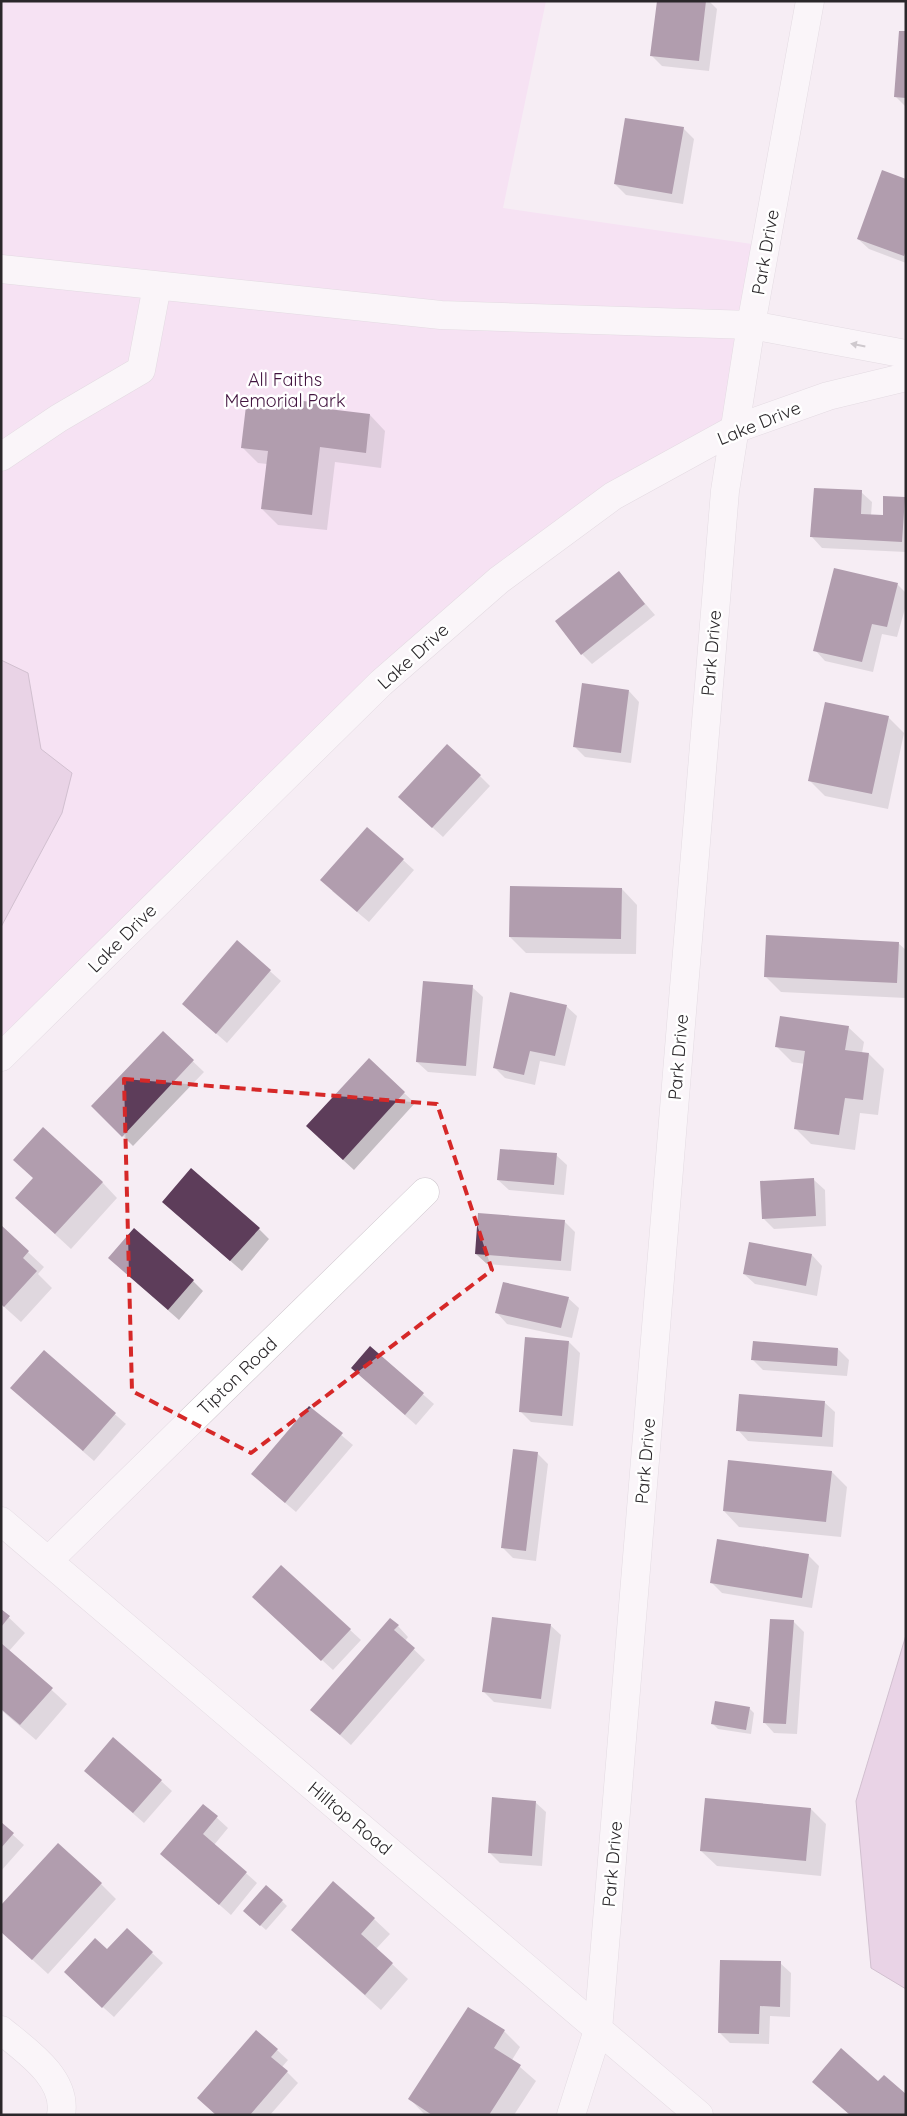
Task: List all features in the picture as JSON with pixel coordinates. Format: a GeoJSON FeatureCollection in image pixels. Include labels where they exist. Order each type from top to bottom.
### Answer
{"type":"FeatureCollection","features":[{"type":"Feature","properties":{"kind":"street","name":"Park Drive"},"geometry":{"type":"LineString","coordinates":[[571,2115],[598,2030],[724,501],[752,325],[810,1]]}},
{"type":"Feature","properties":{"kind":"street"},"geometry":{"type":"LineString","coordinates":[[1,269],[441,315],[752,325],[906,354]]}},
{"type":"Feature","properties":{"kind":"street"},"geometry":{"type":"LineString","coordinates":[[1,456],[59,418],[141,370],[158,286]]}},
{"type":"Feature","properties":{"kind":"street","name":"Lake Drive"},"geometry":{"type":"LineString","coordinates":[[1,1057],[381,683],[499,580],[613,496],[735,429],[828,396],[906,377]]}},
{"type":"Feature","properties":{"kind":"street","name":"Tipton Road"},"geometry":{"type":"LineString","coordinates":[[48,1561],[425,1192]]}},
{"type":"Feature","properties":{"kind":"street","name":"Hilltop Road"},"geometry":{"type":"LineString","coordinates":[[1,1522],[699,2115]]}},
{"type":"Feature","properties":{"kind":"street"},"geometry":{"type":"LineString","coordinates":[[1,2030],[38,2061],[54,2080],[61,2112]]}},
{"type":"Feature","properties":{"kind":"highlighted area"},"geometry":{"type":"Polygon","coordinates":[[[124,1079],[437,1104],[492,1270],[251,1453],[132,1391],[124,1079]]]}},
{"type":"Feature","properties":{"kind":"green space","name":"All Faiths Memorial Park"},"geometry":{"type":"Polygon","coordinates":[[[1,1],[546,1],[503,208],[766,246],[735,429],[499,580],[1,1056],[1,1]]]}},
{"type":"Feature","properties":{"kind":"shaded area"},"geometry":{"type":"Polygon","coordinates":[[[1,660],[28,673],[41,749],[72,773],[62,813],[1,927],[1,660]]]}},
{"type":"Feature","properties":{"kind":"shaded area"},"geometry":{"type":"Polygon","coordinates":[[[906,1635],[906,1989],[871,1968],[856,1801],[906,1635]]]}},
{"type":"Feature","properties":{"kind":"building"},"geometry":{"type":"Polygon","coordinates":[[[657,1],[706,1],[699,61],[650,56],[657,1]]]}},
{"type":"Feature","properties":{"kind":"building"},"geometry":{"type":"Polygon","coordinates":[[[899,31],[906,31],[906,98],[894,97],[899,31]]]}},
{"type":"Feature","properties":{"kind":"building"},"geometry":{"type":"Polygon","coordinates":[[[625,118],[684,127],[672,194],[614,184],[625,118]]]}},
{"type":"Feature","properties":{"kind":"building"},"geometry":{"type":"Polygon","coordinates":[[[882,170],[906,179],[906,250],[904,256],[857,239],[882,170]]]}},
{"type":"Feature","properties":{"kind":"building"},"geometry":{"type":"Polygon","coordinates":[[[277,398],[321,403],[320,408],[370,414],[366,453],[320,447],[312,515],[261,509],[268,451],[241,448],[246,406],[276,410],[277,398]]]}},
{"type":"Feature","properties":{"kind":"building"},"geometry":{"type":"Polygon","coordinates":[[[814,488],[862,490],[861,514],[883,515],[883,496],[905,497],[902,542],[810,537],[814,488]]]}},
{"type":"Feature","properties":{"kind":"building"},"geometry":{"type":"Polygon","coordinates":[[[834,568],[898,583],[887,627],[872,624],[862,662],[813,651],[834,568]]]}},
{"type":"Feature","properties":{"kind":"building"},"geometry":{"type":"Polygon","coordinates":[[[619,571],[645,604],[581,655],[555,621],[619,571]]]}},
{"type":"Feature","properties":{"kind":"building"},"geometry":{"type":"Polygon","coordinates":[[[582,683],[629,690],[621,753],[573,747],[582,683]]]}},
{"type":"Feature","properties":{"kind":"building"},"geometry":{"type":"Polygon","coordinates":[[[825,702],[889,716],[872,794],[808,781],[825,702]]]}},
{"type":"Feature","properties":{"kind":"building"},"geometry":{"type":"Polygon","coordinates":[[[447,744],[481,775],[432,828],[398,797],[447,744]]]}},
{"type":"Feature","properties":{"kind":"building"},"geometry":{"type":"Polygon","coordinates":[[[367,827],[404,859],[357,912],[320,880],[367,827]]]}},
{"type":"Feature","properties":{"kind":"building"},"geometry":{"type":"Polygon","coordinates":[[[510,886],[622,888],[621,939],[509,937],[510,886]]]}},
{"type":"Feature","properties":{"kind":"building"},"geometry":{"type":"Polygon","coordinates":[[[766,935],[899,942],[897,983],[764,977],[766,935]]]}},
{"type":"Feature","properties":{"kind":"building"},"geometry":{"type":"Polygon","coordinates":[[[237,940],[271,970],[216,1034],[182,1004],[237,940]]]}},
{"type":"Feature","properties":{"kind":"building"},"geometry":{"type":"Polygon","coordinates":[[[423,981],[473,985],[466,1066],[416,1062],[423,981]]]}},
{"type":"Feature","properties":{"kind":"building"},"geometry":{"type":"Polygon","coordinates":[[[510,992],[567,1005],[555,1056],[530,1051],[524,1075],[493,1068],[510,992]]]}},
{"type":"Feature","properties":{"kind":"building"},"geometry":{"type":"Polygon","coordinates":[[[780,1016],[849,1026],[845,1050],[869,1053],[863,1100],[845,1098],[839,1135],[794,1129],[805,1051],[775,1047],[780,1016]]]}},
{"type":"Feature","properties":{"kind":"building"},"geometry":{"type":"Polygon","coordinates":[[[163,1031],[194,1060],[122,1137],[91,1106],[163,1031]]]}},
{"type":"Feature","properties":{"kind":"building"},"geometry":{"type":"Polygon","coordinates":[[[369,1058],[405,1092],[343,1160],[306,1126],[369,1058]]]}},
{"type":"Feature","properties":{"kind":"building"},"geometry":{"type":"Polygon","coordinates":[[[43,1127],[103,1182],[55,1234],[15,1198],[33,1178],[13,1160],[43,1127]]]}},
{"type":"Feature","properties":{"kind":"building"},"geometry":{"type":"Polygon","coordinates":[[[500,1149],[557,1153],[554,1185],[497,1180],[500,1149]]]}},
{"type":"Feature","properties":{"kind":"building"},"geometry":{"type":"Polygon","coordinates":[[[191,1168],[260,1228],[230,1261],[162,1202],[191,1168]]]}},
{"type":"Feature","properties":{"kind":"building"},"geometry":{"type":"Polygon","coordinates":[[[814,1178],[816,1216],[762,1219],[760,1181],[814,1178]]]}},
{"type":"Feature","properties":{"kind":"building"},"geometry":{"type":"Polygon","coordinates":[[[478,1213],[565,1220],[561,1261],[475,1254],[478,1213]]]}},
{"type":"Feature","properties":{"kind":"building"},"geometry":{"type":"Polygon","coordinates":[[[1,1225],[29,1251],[23,1258],[37,1271],[4,1307],[1,1304],[1,1225]]]}},
{"type":"Feature","properties":{"kind":"building"},"geometry":{"type":"Polygon","coordinates":[[[134,1228],[194,1280],[168,1310],[108,1258],[134,1228]]]}},
{"type":"Feature","properties":{"kind":"building"},"geometry":{"type":"Polygon","coordinates":[[[749,1242],[812,1254],[806,1286],[743,1274],[749,1242]]]}},
{"type":"Feature","properties":{"kind":"building"},"geometry":{"type":"Polygon","coordinates":[[[503,1282],[569,1297],[561,1328],[495,1313],[503,1282]]]}},
{"type":"Feature","properties":{"kind":"building"},"geometry":{"type":"Polygon","coordinates":[[[525,1337],[569,1341],[562,1416],[519,1412],[525,1337]]]}},
{"type":"Feature","properties":{"kind":"building"},"geometry":{"type":"Polygon","coordinates":[[[753,1341],[838,1348],[837,1366],[751,1360],[753,1341]]]}},
{"type":"Feature","properties":{"kind":"building"},"geometry":{"type":"Polygon","coordinates":[[[370,1346],[424,1393],[405,1415],[351,1368],[370,1346]]]}},
{"type":"Feature","properties":{"kind":"building"},"geometry":{"type":"Polygon","coordinates":[[[44,1350],[116,1413],[83,1451],[10,1388],[44,1350]]]}},
{"type":"Feature","properties":{"kind":"building"},"geometry":{"type":"Polygon","coordinates":[[[739,1394],[825,1401],[822,1437],[736,1431],[739,1394]]]}},
{"type":"Feature","properties":{"kind":"building"},"geometry":{"type":"Polygon","coordinates":[[[309,1406],[343,1433],[285,1503],[251,1474],[309,1406]]]}},
{"type":"Feature","properties":{"kind":"building"},"geometry":{"type":"Polygon","coordinates":[[[513,1449],[538,1452],[526,1551],[501,1548],[513,1449]]]}},
{"type":"Feature","properties":{"kind":"building"},"geometry":{"type":"Polygon","coordinates":[[[728,1460],[832,1471],[826,1522],[723,1511],[728,1460]]]}},
{"type":"Feature","properties":{"kind":"building"},"geometry":{"type":"Polygon","coordinates":[[[717,1539],[809,1554],[802,1598],[710,1583],[717,1539]]]}},
{"type":"Feature","properties":{"kind":"building"},"geometry":{"type":"Polygon","coordinates":[[[281,1565],[351,1629],[321,1661],[252,1597],[281,1565]]]}},
{"type":"Feature","properties":{"kind":"building"},"geometry":{"type":"Polygon","coordinates":[[[1,1609],[10,1616],[1,1627],[1,1609]]]}},
{"type":"Feature","properties":{"kind":"building"},"geometry":{"type":"Polygon","coordinates":[[[492,1617],[551,1624],[541,1699],[482,1692],[492,1617]]]}},
{"type":"Feature","properties":{"kind":"building"},"geometry":{"type":"Polygon","coordinates":[[[390,1618],[399,1625],[394,1630],[415,1648],[340,1735],[310,1710],[390,1618]]]}},
{"type":"Feature","properties":{"kind":"building"},"geometry":{"type":"Polygon","coordinates":[[[770,1619],[794,1620],[786,1724],[763,1723],[770,1619]]]}},
{"type":"Feature","properties":{"kind":"building"},"geometry":{"type":"Polygon","coordinates":[[[1,1643],[53,1688],[20,1725],[1,1709],[1,1643]]]}},
{"type":"Feature","properties":{"kind":"building"},"geometry":{"type":"Polygon","coordinates":[[[715,1701],[750,1707],[746,1730],[711,1724],[715,1701]]]}},
{"type":"Feature","properties":{"kind":"building"},"geometry":{"type":"Polygon","coordinates":[[[113,1737],[162,1780],[133,1813],[84,1771],[113,1737]]]}},
{"type":"Feature","properties":{"kind":"building"},"geometry":{"type":"Polygon","coordinates":[[[492,1797],[536,1801],[532,1856],[488,1853],[492,1797]]]}},
{"type":"Feature","properties":{"kind":"building"},"geometry":{"type":"Polygon","coordinates":[[[705,1798],[811,1808],[806,1861],[700,1851],[705,1798]]]}},
{"type":"Feature","properties":{"kind":"building"},"geometry":{"type":"Polygon","coordinates":[[[203,1804],[218,1816],[203,1834],[247,1872],[219,1905],[160,1854],[203,1804]]]}},
{"type":"Feature","properties":{"kind":"building"},"geometry":{"type":"Polygon","coordinates":[[[1,1822],[14,1833],[1,1848],[1,1822]]]}},
{"type":"Feature","properties":{"kind":"building"},"geometry":{"type":"Polygon","coordinates":[[[58,1843],[102,1883],[32,1960],[1,1932],[1,1905],[58,1843]]]}},
{"type":"Feature","properties":{"kind":"building"},"geometry":{"type":"Polygon","coordinates":[[[333,1881],[375,1918],[361,1934],[393,1963],[365,1995],[291,1930],[333,1881]]]}},
{"type":"Feature","properties":{"kind":"building"},"geometry":{"type":"Polygon","coordinates":[[[266,1885],[283,1900],[260,1926],[243,1911],[266,1885]]]}},
{"type":"Feature","properties":{"kind":"building"},"geometry":{"type":"Polygon","coordinates":[[[127,1928],[153,1952],[102,2008],[64,1972],[95,1938],[107,1949],[127,1928]]]}},
{"type":"Feature","properties":{"kind":"building"},"geometry":{"type":"Polygon","coordinates":[[[720,1960],[781,1961],[780,2007],[760,2006],[759,2034],[718,2033],[720,1960]]]}},
{"type":"Feature","properties":{"kind":"building"},"geometry":{"type":"Polygon","coordinates":[[[468,2007],[505,2030],[494,2048],[521,2065],[489,2115],[432,2115],[408,2099],[468,2007]]]}},
{"type":"Feature","properties":{"kind":"building"},"geometry":{"type":"Polygon","coordinates":[[[256,2030],[278,2049],[271,2057],[288,2071],[250,2115],[216,2115],[197,2098],[256,2030]]]}},
{"type":"Feature","properties":{"kind":"building"},"geometry":{"type":"Polygon","coordinates":[[[841,2048],[878,2081],[884,2075],[906,2094],[906,2115],[850,2115],[812,2082],[841,2048]]]}}]}
